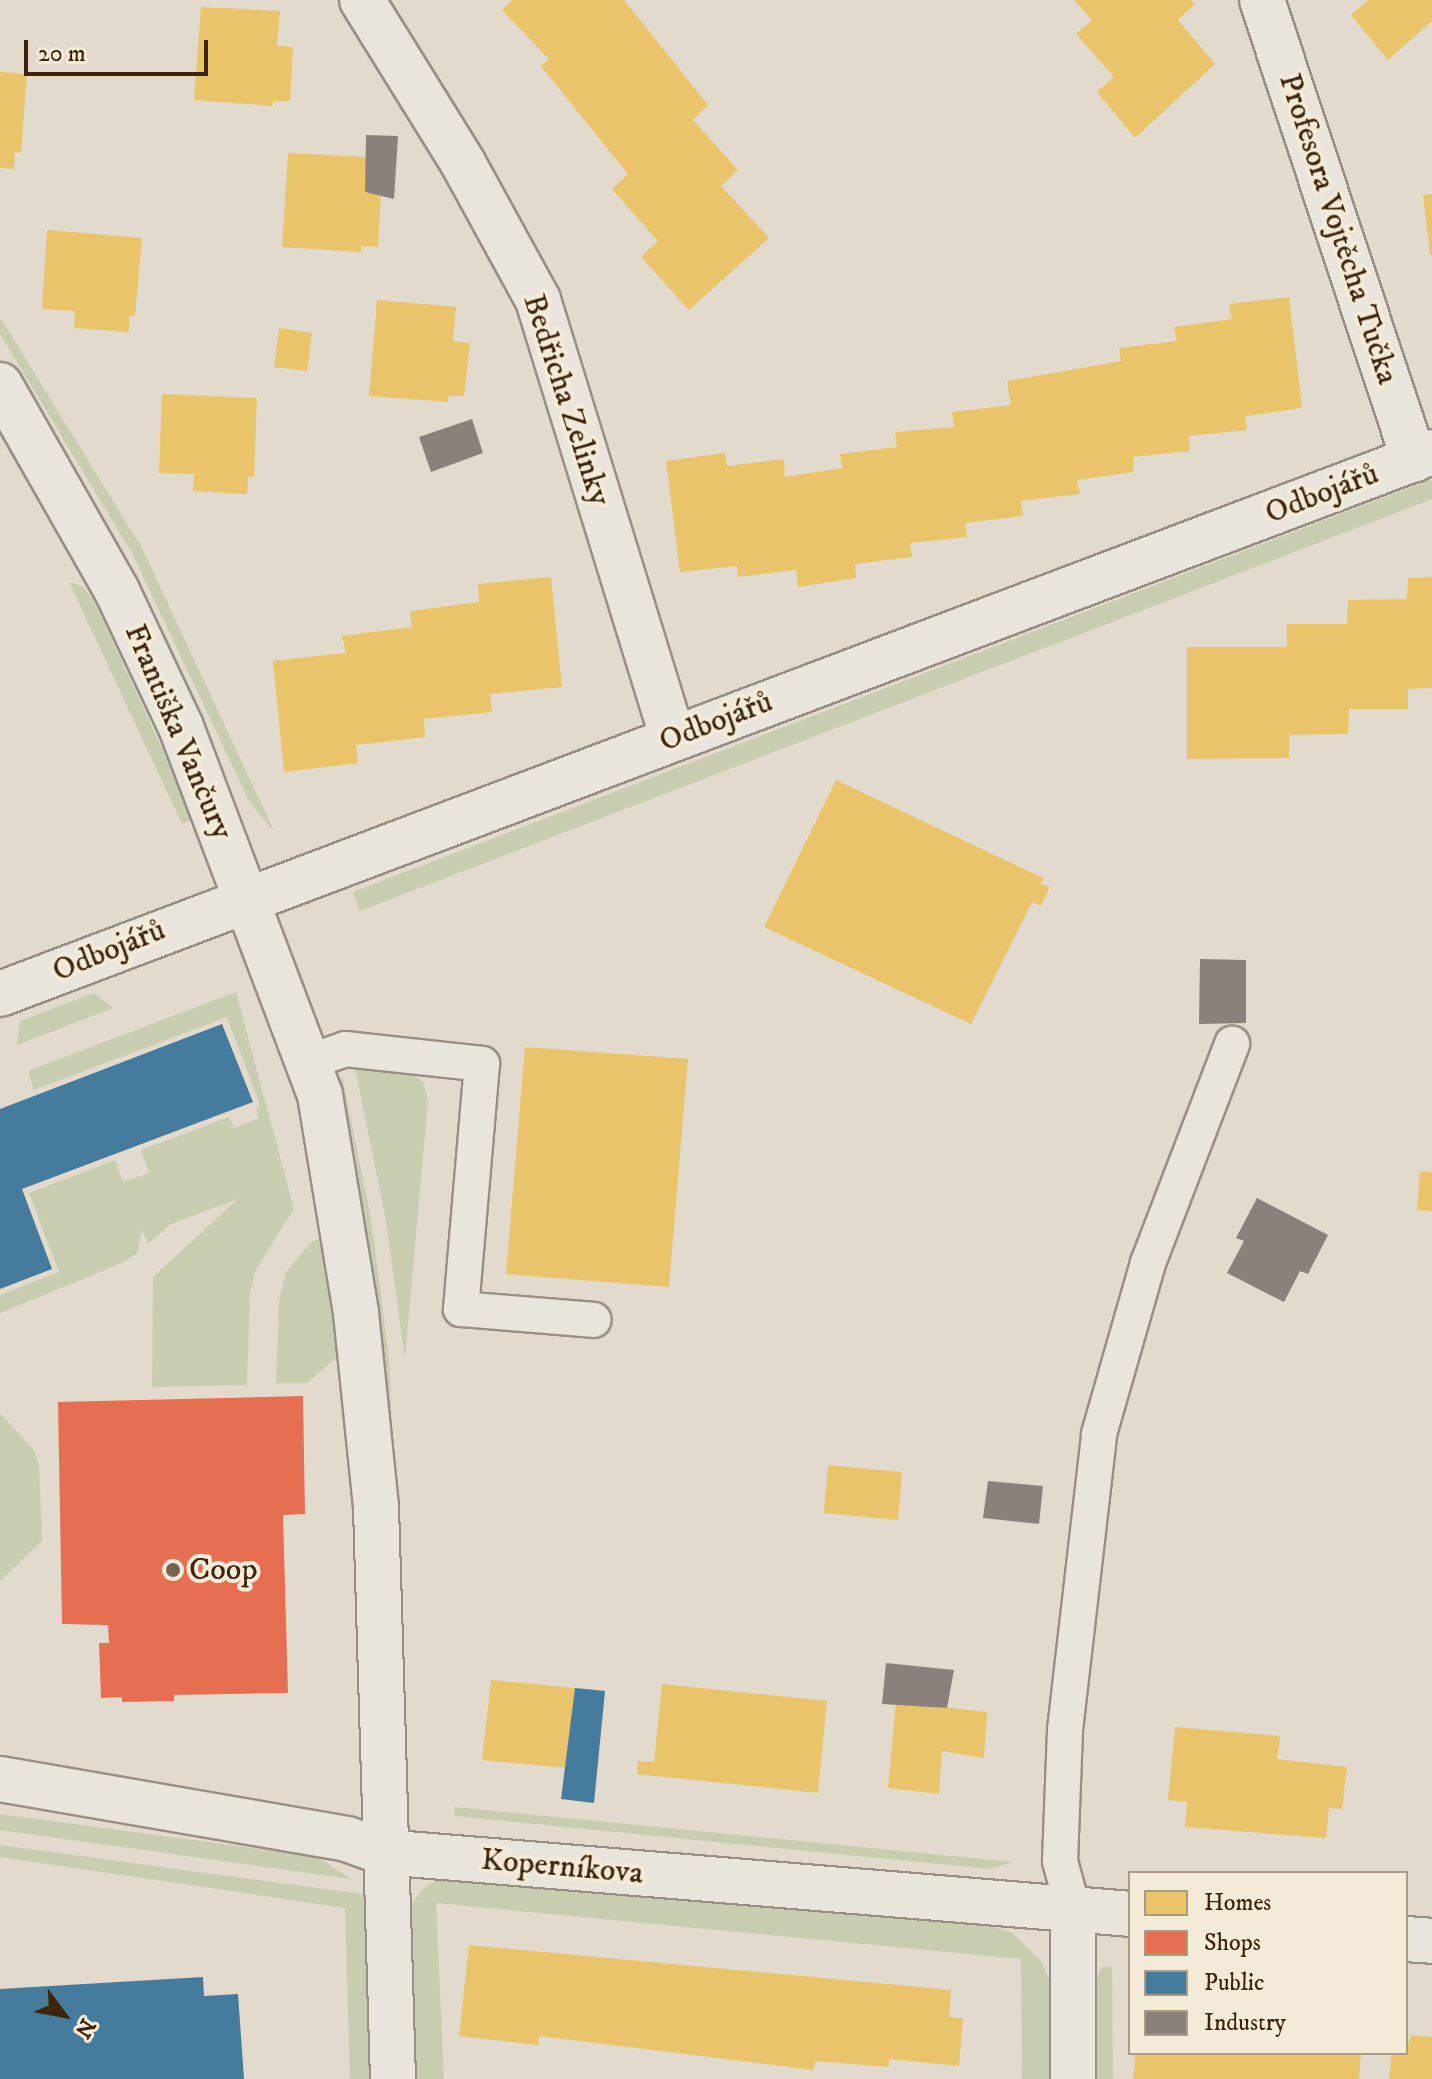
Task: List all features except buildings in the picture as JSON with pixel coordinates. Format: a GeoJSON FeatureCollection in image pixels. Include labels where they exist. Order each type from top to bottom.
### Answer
{"type":"FeatureCollection","features":[{"type":"Feature","properties":{"kind":"street","name":"Bedřicha Zelinky"},"geometry":{"type":"LineString","coordinates":[[362,0],[463,163],[538,300],[673,739]]}},
{"type":"Feature","properties":{"kind":"street","name":"Profesora Vojtěcha Tučka"},"geometry":{"type":"LineString","coordinates":[[1262,0],[1423,456]]}},
{"type":"Feature","properties":{"kind":"street","name":"Františka Vančury"},"geometry":{"type":"LineString","coordinates":[[0,385],[117,591],[181,727],[249,896],[314,1079],[356,1313],[376,1507],[383,1852],[393,2079]]}},
{"type":"Feature","properties":{"kind":"street","name":"Odbojářů"},"geometry":{"type":"LineString","coordinates":[[0,994],[249,896],[1423,456]]}},
{"type":"Feature","properties":{"kind":"street","name":"Koperníkova"},"geometry":{"type":"LineString","coordinates":[[0,1779],[347,1839],[383,1852],[1128,1914]]}},
{"type":"Feature","properties":{"kind":"street"},"geometry":{"type":"LineString","coordinates":[[1073,1909],[1073,2079]]}},
{"type":"Feature","properties":{"kind":"street"},"geometry":{"type":"LineString","coordinates":[[1408,1939],[1432,1941]]}},
{"type":"Feature","properties":{"kind":"lane"},"geometry":{"type":"LineString","coordinates":[[1073,1909],[1060,1861],[1065,1730],[1099,1434],[1148,1263],[1232,1044]]}},
{"type":"Feature","properties":{"kind":"lane"},"geometry":{"type":"LineString","coordinates":[[314,1079],[345,1049],[482,1064],[461,1309],[594,1320]]}},
{"type":"Feature","properties":{"kind":"green space"},"geometry":{"type":"Polygon","coordinates":[[[0,317],[142,548],[274,831],[250,803],[132,553],[0,334],[0,317]]]}},
{"type":"Feature","properties":{"kind":"green space"},"geometry":{"type":"Polygon","coordinates":[[[1432,479],[1432,499],[360,911],[353,892],[1432,479]]]}},
{"type":"Feature","properties":{"kind":"green space"},"geometry":{"type":"Polygon","coordinates":[[[69,582],[82,586],[93,599],[194,818],[182,824],[69,582]]]}},
{"type":"Feature","properties":{"kind":"green space"},"geometry":{"type":"Polygon","coordinates":[[[236,992],[294,1209],[256,1269],[250,1292],[247,1385],[152,1387],[153,1277],[238,1199],[171,1224],[148,1244],[142,1230],[137,1253],[122,1263],[0,1313],[0,1295],[59,1272],[29,1193],[115,1160],[123,1182],[149,1173],[141,1150],[229,1117],[234,1128],[259,1118],[256,1108],[260,1105],[227,1017],[34,1090],[28,1071],[236,992]]]}},
{"type":"Feature","properties":{"kind":"green space"},"geometry":{"type":"Polygon","coordinates":[[[94,993],[113,1008],[17,1045],[20,1021],[94,993]]]}},
{"type":"Feature","properties":{"kind":"green space"},"geometry":{"type":"Polygon","coordinates":[[[354,1064],[401,1067],[423,1082],[428,1101],[405,1358],[385,1215],[354,1064]]]}},
{"type":"Feature","properties":{"kind":"green space"},"geometry":{"type":"Polygon","coordinates":[[[342,1076],[371,1218],[389,1359],[408,1780],[401,1779],[336,1098],[342,1076]]]}},
{"type":"Feature","properties":{"kind":"green space"},"geometry":{"type":"Polygon","coordinates":[[[313,1240],[322,1240],[343,1352],[307,1383],[276,1383],[279,1301],[286,1272],[313,1240]]]}},
{"type":"Feature","properties":{"kind":"green space"},"geometry":{"type":"Polygon","coordinates":[[[0,1413],[33,1449],[39,1464],[42,1541],[0,1581],[0,1413]]]}},
{"type":"Feature","properties":{"kind":"green space"},"geometry":{"type":"Polygon","coordinates":[[[455,1807],[1013,1862],[990,1869],[454,1816],[455,1807]]]}},
{"type":"Feature","properties":{"kind":"green space"},"geometry":{"type":"Polygon","coordinates":[[[0,1814],[318,1857],[351,1879],[0,1830],[0,1814]]]}},
{"type":"Feature","properties":{"kind":"green space"},"geometry":{"type":"Polygon","coordinates":[[[0,1845],[362,1894],[371,1918],[378,2079],[350,2079],[345,1908],[0,1857],[0,1845]]]}},
{"type":"Feature","properties":{"kind":"green space"},"geometry":{"type":"Polygon","coordinates":[[[465,1875],[992,1926],[1012,1933],[1041,1961],[1050,1981],[1051,2079],[1022,2079],[1021,1959],[436,1903],[444,2079],[412,2079],[405,1931],[412,1903],[425,1887],[442,1877],[465,1875]]]}},
{"type":"Feature","properties":{"kind":"green space"},"geometry":{"type":"Polygon","coordinates":[[[1102,1967],[1112,1967],[1113,2079],[1085,2079],[1088,1994],[1102,1967]]]}},
{"type":"Feature","properties":{"kind":"place","name":"Coop"},"geometry":{"type":"Point","coordinates":[173,1570]}}]}
